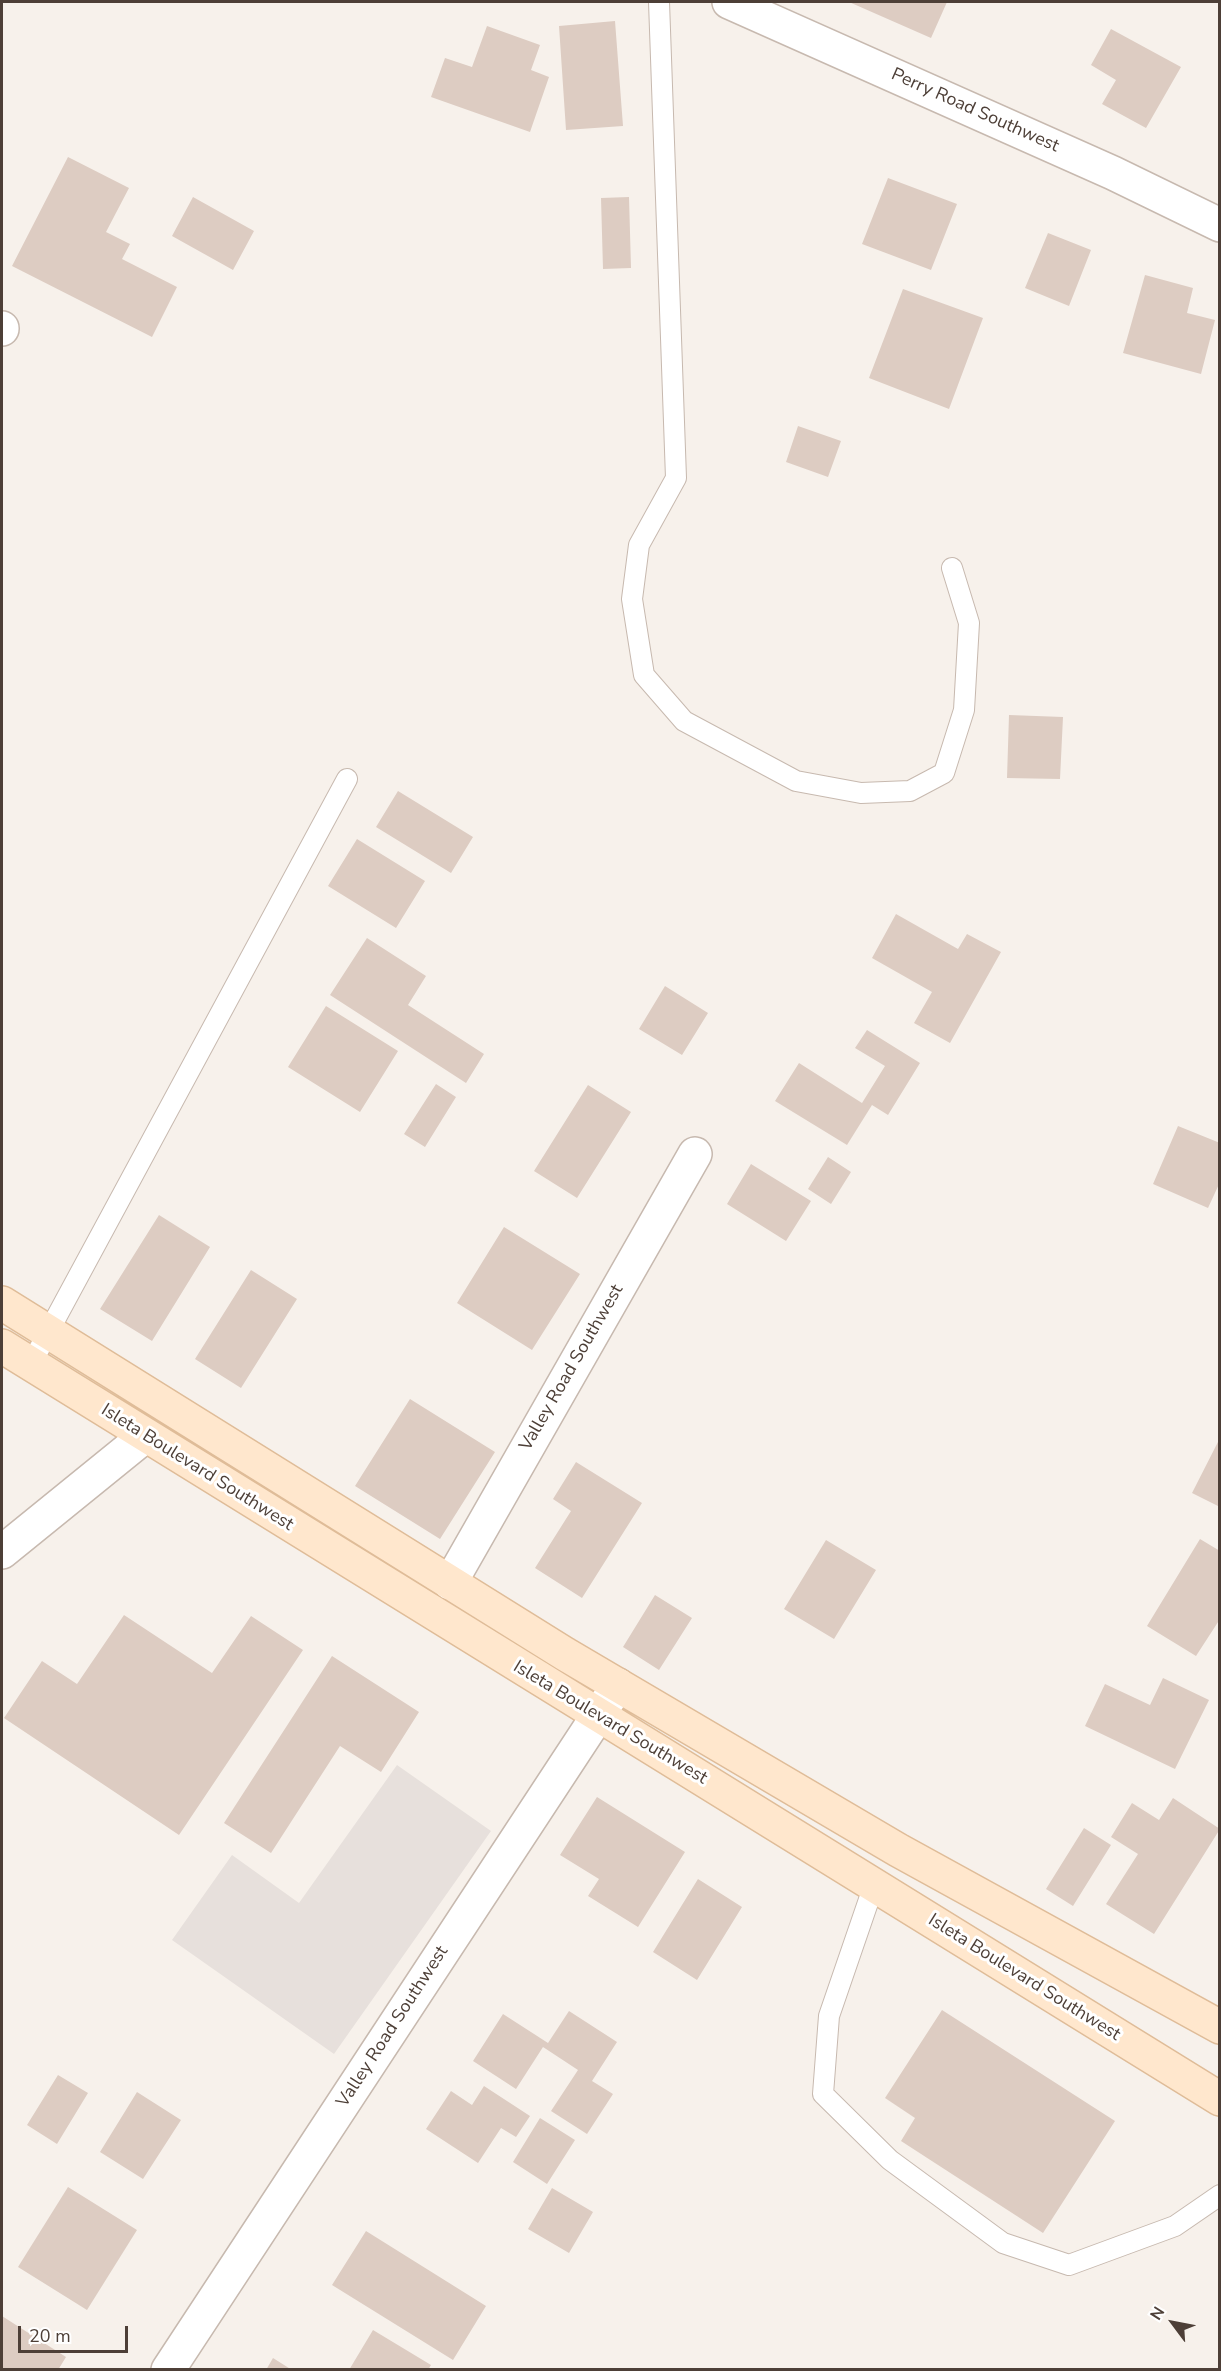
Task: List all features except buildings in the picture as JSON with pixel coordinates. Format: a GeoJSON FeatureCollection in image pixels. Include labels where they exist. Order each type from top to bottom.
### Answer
{"type":"FeatureCollection","features":[{"type":"Feature","properties":{"kind":"main road","name":"Isleta Boulevard Southwest"},"geometry":{"type":"LineString","coordinates":[[2,1303],[450,1583],[618,1685],[898,1850],[1219,2022]]}},
{"type":"Feature","properties":{"kind":"main road","name":"Isleta Boulevard Southwest"},"geometry":{"type":"LineString","coordinates":[[2,1346],[1220,2099]]}},
{"type":"Feature","properties":{"kind":"street","name":"Perry Road Southwest"},"geometry":{"type":"LineString","coordinates":[[729,2],[1113,172],[1220,225]]}},
{"type":"Feature","properties":{"kind":"street","name":"Valley Road Southwest"},"geometry":{"type":"LineString","coordinates":[[450,1583],[695,1154]]}},
{"type":"Feature","properties":{"kind":"street"},"geometry":{"type":"LineString","coordinates":[[2,1552],[145,1436]]}},
{"type":"Feature","properties":{"kind":"street","name":"Valley Road Southwest"},"geometry":{"type":"LineString","coordinates":[[168,2370],[618,1685]]}},
{"type":"Feature","properties":{"kind":"lane"},"geometry":{"type":"LineString","coordinates":[[659,2],[676,478],[639,545],[632,599],[644,675],[684,721],[796,781],[861,794],[910,791],[944,772],[964,710],[969,623],[952,568]]}},
{"type":"Feature","properties":{"kind":"lane"},"geometry":{"type":"LineString","coordinates":[[31,1364],[346,778]]}},
{"type":"Feature","properties":{"kind":"lane"},"geometry":{"type":"LineString","coordinates":[[874,1885],[829,2016],[824,2094],[890,2160],[1003,2243],[1069,2265],[1175,2226],[1220,2195]]}},
{"type":"Feature","properties":{"kind":"shaded area"},"geometry":{"type":"Polygon","coordinates":[[[397,1765],[491,1831],[334,2054],[172,1940],[232,1855],[299,1903],[397,1765]]]}}]}
